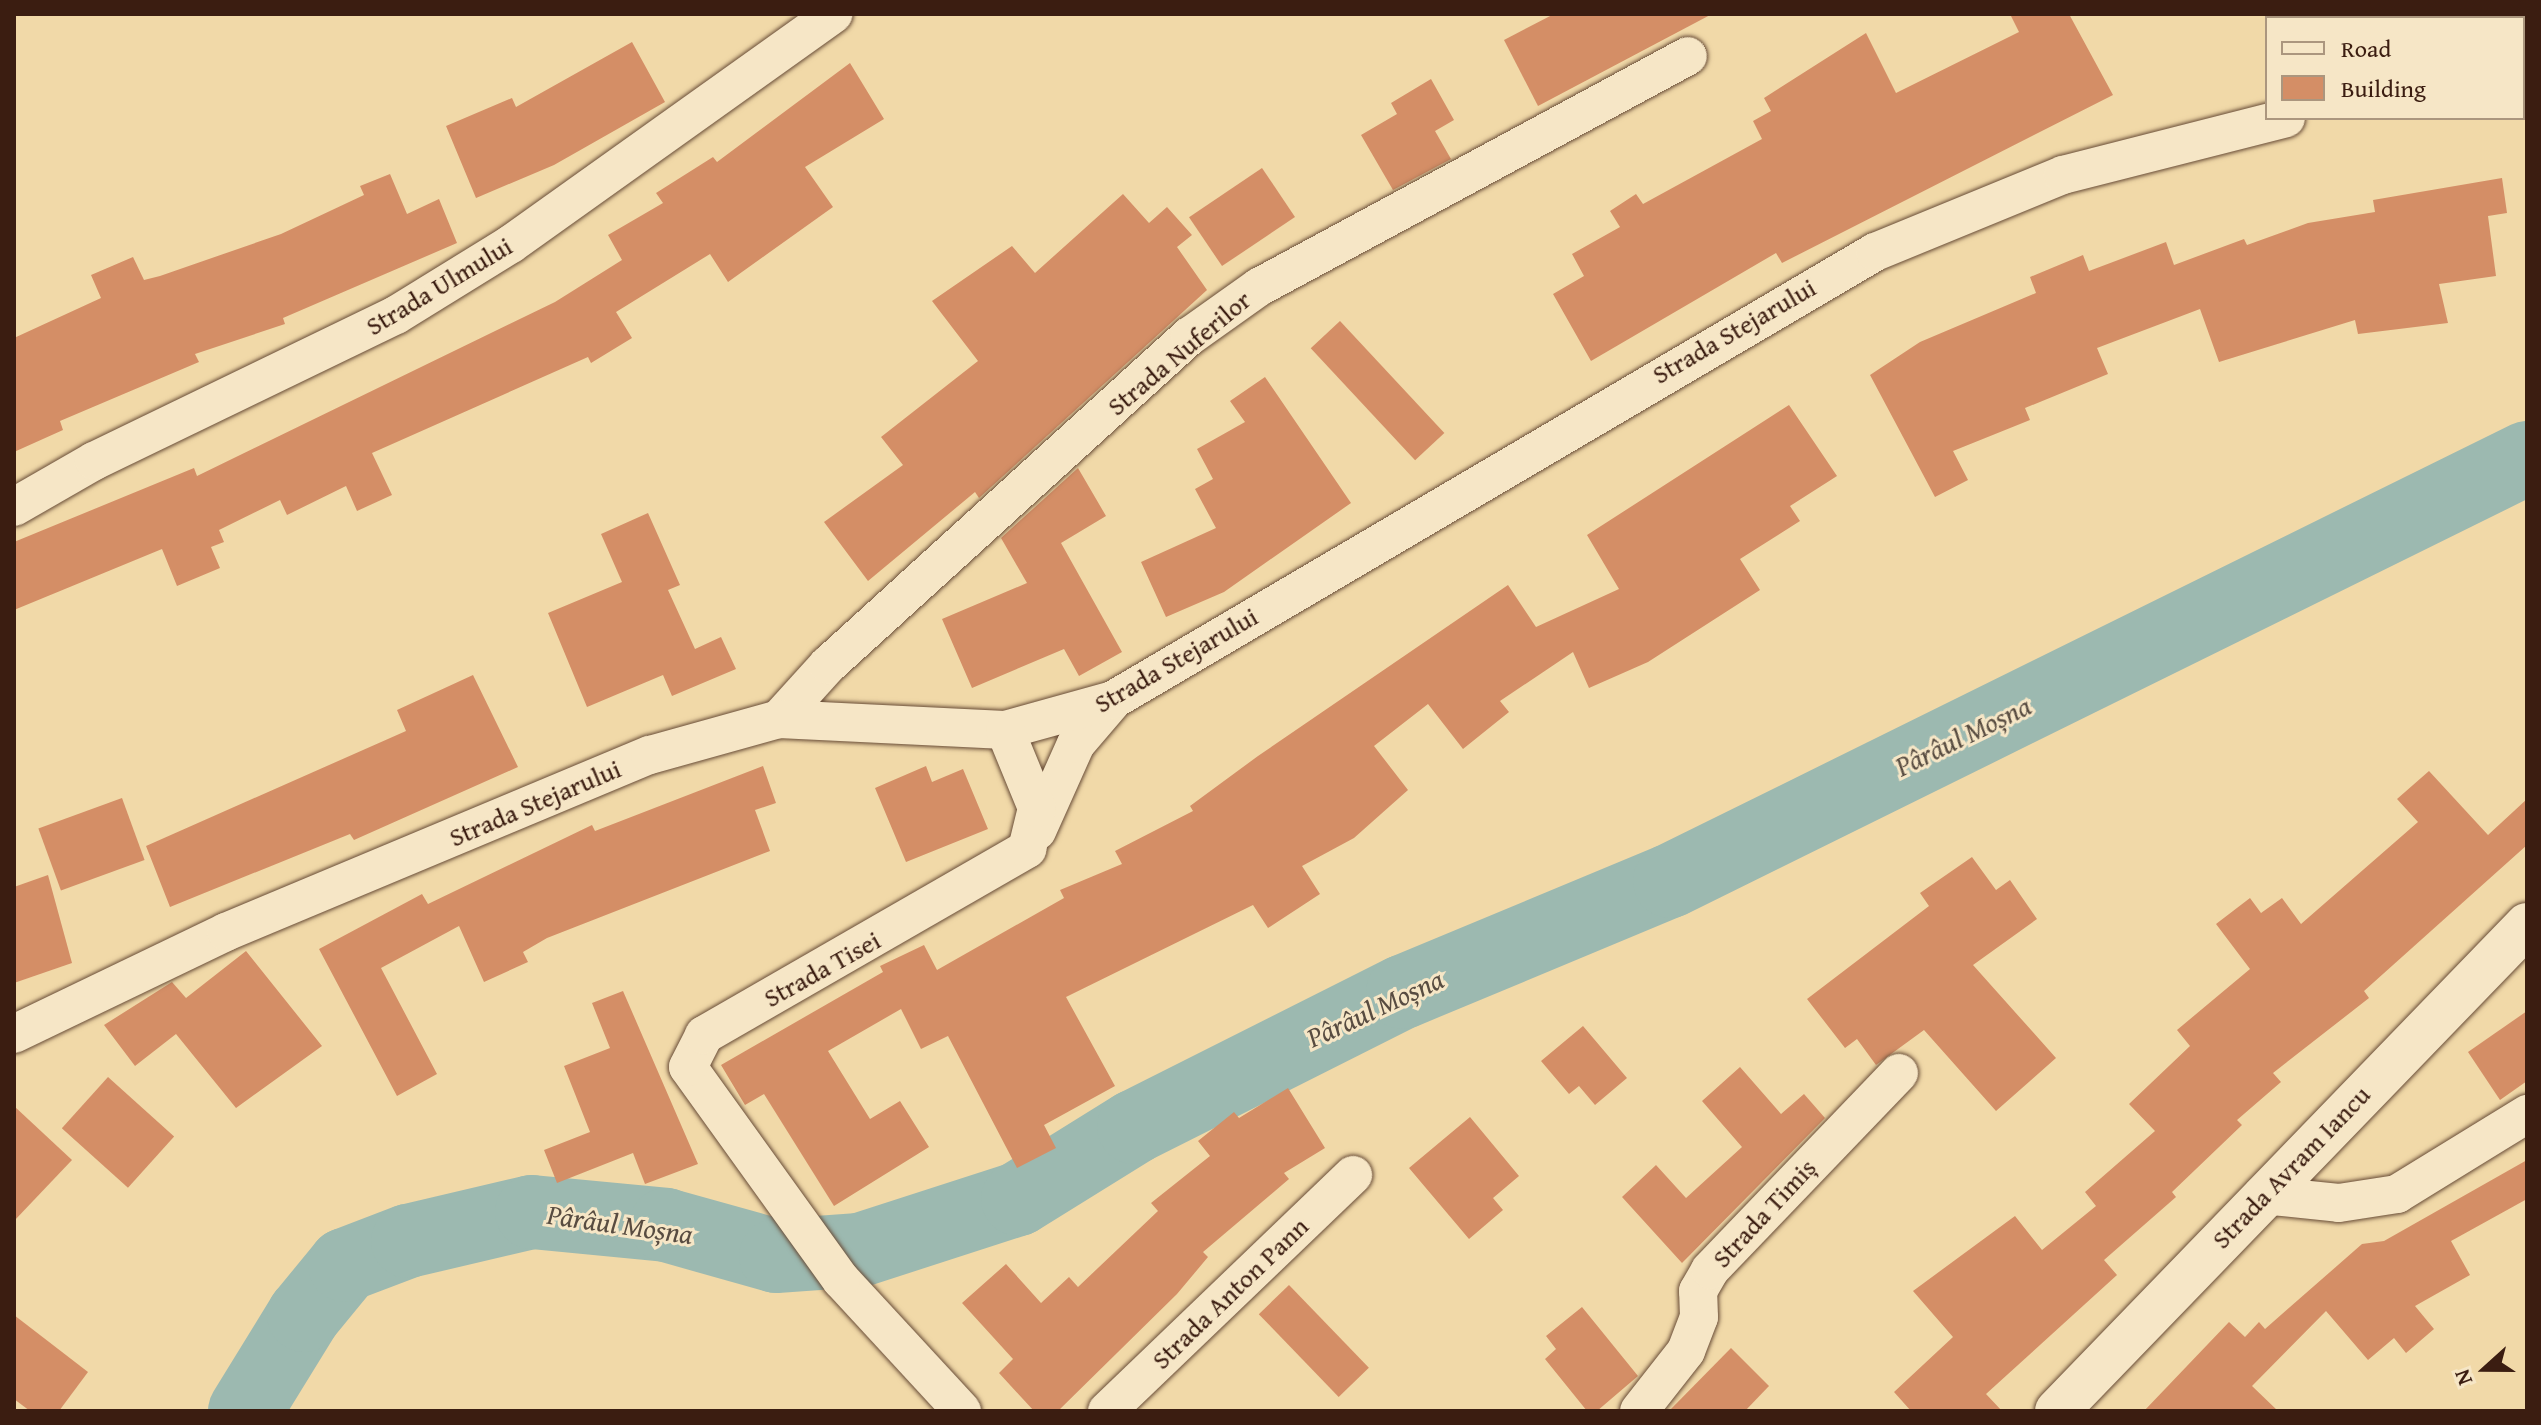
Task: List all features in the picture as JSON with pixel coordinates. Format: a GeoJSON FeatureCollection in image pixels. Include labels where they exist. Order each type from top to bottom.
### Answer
{"type":"FeatureCollection","features":[{"type":"Feature","properties":{"kind":"main road","name":"Strada Avram Iancu"},"geometry":{"type":"LineString","coordinates":[[2057,1411],[2262,1195],[2527,925]]}},
{"type":"Feature","properties":{"kind":"street","name":"Strada Ulmului"},"geometry":{"type":"LineString","coordinates":[[14,507],[396,315],[511,244],[833,14]]}},
{"type":"Feature","properties":{"kind":"street","name":"Strada Nuferilor"},"geometry":{"type":"LineString","coordinates":[[779,719],[828,665],[1190,336],[1259,287],[1688,56]]}},
{"type":"Feature","properties":{"kind":"street","name":"Strada Stejarului"},"geometry":{"type":"LineString","coordinates":[[14,1034],[226,932],[635,761],[779,719],[1005,730],[1113,700],[1875,252],[2063,175],[2278,120]]}},
{"type":"Feature","properties":{"kind":"street","name":"Strada Tisei"},"geometry":{"type":"LineString","coordinates":[[962,1411],[841,1280],[699,1091],[688,1067],[692,1051],[704,1035],[1009,864],[1037,831],[1076,744],[1113,700]]}},
{"type":"Feature","properties":{"kind":"street"},"geometry":{"type":"LineString","coordinates":[[1005,730],[1037,808],[1037,831]]}},
{"type":"Feature","properties":{"kind":"street","name":"Strada Timiș"},"geometry":{"type":"LineString","coordinates":[[1639,1411],[1686,1351],[1699,1317],[1698,1291],[1710,1270],[1899,1073]]}},
{"type":"Feature","properties":{"kind":"street"},"geometry":{"type":"LineString","coordinates":[[2262,1195],[2339,1203],[2397,1194],[2527,1114]]}},
{"type":"Feature","properties":{"kind":"street","name":"Strada Anton Pann"},"geometry":{"type":"LineString","coordinates":[[1107,1411],[1353,1175]]}},
{"type":"Feature","properties":{"kind":"building"},"geometry":{"type":"Polygon","coordinates":[[[1554,14],[1712,14],[1538,106],[1504,40],[1554,14]]]}},
{"type":"Feature","properties":{"kind":"building"},"geometry":{"type":"Polygon","coordinates":[[[2010,14],[2069,14],[2113,95],[1782,263],[1776,253],[1591,361],[1553,294],[1584,276],[1572,254],[1620,227],[1610,211],[1636,194],[1643,204],[1762,139],[1753,121],[1771,111],[1764,98],[1866,33],[1896,93],[2019,32],[2010,14]]]}},
{"type":"Feature","properties":{"kind":"building"},"geometry":{"type":"Polygon","coordinates":[[[632,42],[665,102],[554,165],[476,198],[446,126],[512,98],[516,107],[632,42]]]}},
{"type":"Feature","properties":{"kind":"building"},"geometry":{"type":"Polygon","coordinates":[[[850,63],[884,119],[805,167],[833,207],[728,282],[710,254],[616,312],[632,338],[591,363],[588,357],[372,453],[392,495],[357,511],[346,486],[287,515],[280,500],[219,530],[224,542],[211,547],[220,568],[177,586],[162,549],[14,610],[14,542],[194,468],[197,476],[555,302],[622,260],[608,235],[663,203],[656,193],[713,157],[717,162],[850,63]]]}},
{"type":"Feature","properties":{"kind":"building"},"geometry":{"type":"Polygon","coordinates":[[[1431,79],[1454,120],[1435,131],[1451,159],[1393,190],[1361,135],[1397,114],[1391,103],[1431,79]]]}},
{"type":"Feature","properties":{"kind":"building"},"geometry":{"type":"Polygon","coordinates":[[[1262,168],[1295,217],[1222,266],[1189,217],[1262,168]]]}},
{"type":"Feature","properties":{"kind":"building"},"geometry":{"type":"Polygon","coordinates":[[[390,174],[407,214],[439,199],[457,243],[283,318],[285,324],[195,354],[199,362],[60,421],[63,430],[14,452],[14,338],[101,298],[91,275],[133,257],[144,280],[160,276],[281,234],[364,195],[360,186],[390,174]]]}},
{"type":"Feature","properties":{"kind":"building"},"geometry":{"type":"Polygon","coordinates":[[[2502,178],[2507,213],[2488,216],[2496,276],[2439,284],[2448,323],[2358,334],[2355,320],[2219,362],[2200,309],[2097,348],[2108,374],[2025,408],[2030,420],[1953,451],[1968,480],[1935,497],[1870,375],[1920,342],[2036,293],[2030,277],[2083,255],[2089,271],[2166,242],[2174,265],[2244,239],[2247,245],[2308,223],[2375,212],[2373,200],[2502,178]]]}},
{"type":"Feature","properties":{"kind":"building"},"geometry":{"type":"Polygon","coordinates":[[[1123,194],[1149,223],[1167,207],[1192,235],[1177,247],[1207,290],[979,498],[975,492],[868,581],[824,522],[903,465],[881,437],[978,361],[932,301],[1012,246],[1035,273],[1123,194]]]}},
{"type":"Feature","properties":{"kind":"building"},"geometry":{"type":"Polygon","coordinates":[[[1340,321],[1444,433],[1415,460],[1311,348],[1340,321]]]}},
{"type":"Feature","properties":{"kind":"building"},"geometry":{"type":"Polygon","coordinates":[[[1265,377],[1351,503],[1224,592],[1166,617],[1141,562],[1216,528],[1195,489],[1213,479],[1197,449],[1245,422],[1230,401],[1265,377]]]}},
{"type":"Feature","properties":{"kind":"building"},"geometry":{"type":"Polygon","coordinates":[[[1789,405],[1837,476],[1790,506],[1800,521],[1740,559],[1760,590],[1648,662],[1589,688],[1573,652],[1500,701],[1509,712],[1463,749],[1428,704],[1374,746],[1408,790],[1354,838],[1302,866],[1320,894],[1268,928],[1253,905],[1066,997],[1115,1086],[1044,1125],[1056,1148],[1017,1168],[948,1036],[921,1049],[901,1009],[828,1051],[870,1119],[900,1101],[929,1147],[834,1206],[764,1094],[745,1105],[721,1065],[883,972],[880,966],[924,945],[937,970],[1064,898],[1060,890],[1122,864],[1115,851],[1193,811],[1190,806],[1258,756],[1508,585],[1536,627],[1619,589],[1587,535],[1789,405]]]}},
{"type":"Feature","properties":{"kind":"building"},"geometry":{"type":"Polygon","coordinates":[[[1078,468],[1106,516],[1061,543],[1122,652],[1079,676],[1064,649],[972,688],[942,619],[1027,583],[1001,538],[1078,468]]]}},
{"type":"Feature","properties":{"kind":"building"},"geometry":{"type":"Polygon","coordinates":[[[648,513],[680,585],[668,590],[695,649],[721,637],[736,669],[672,696],[663,675],[587,707],[548,613],[622,582],[601,534],[648,513]]]}},
{"type":"Feature","properties":{"kind":"building"},"geometry":{"type":"Polygon","coordinates":[[[473,675],[518,767],[354,840],[350,834],[170,907],[146,846],[406,731],[397,710],[473,675]]]}},
{"type":"Feature","properties":{"kind":"building"},"geometry":{"type":"Polygon","coordinates":[[[763,766],[776,803],[755,810],[770,851],[547,938],[523,952],[528,962],[484,982],[459,926],[381,968],[437,1074],[397,1096],[319,949],[422,894],[428,904],[592,825],[595,831],[763,766]]]}},
{"type":"Feature","properties":{"kind":"building"},"geometry":{"type":"Polygon","coordinates":[[[926,766],[932,782],[963,769],[988,829],[906,862],[875,788],[926,766]]]}},
{"type":"Feature","properties":{"kind":"building"},"geometry":{"type":"Polygon","coordinates":[[[2429,771],[2488,835],[2527,799],[2527,845],[2364,991],[2369,998],[2273,1073],[2281,1082],[2237,1120],[2242,1125],[2172,1192],[2176,1197],[2104,1260],[2117,1275],[1986,1394],[2002,1411],[1911,1411],[1894,1392],[1953,1337],[1913,1291],[2015,1216],[2042,1250],[2096,1206],[2085,1192],[2155,1131],[2129,1104],[2190,1046],[2177,1030],[2250,969],[2216,924],[2250,898],[2261,913],[2282,898],[2301,924],[2418,822],[2397,799],[2429,771]]]}},
{"type":"Feature","properties":{"kind":"building"},"geometry":{"type":"Polygon","coordinates":[[[122,798],[145,860],[61,890],[38,828],[122,798]]]}},
{"type":"Feature","properties":{"kind":"building"},"geometry":{"type":"Polygon","coordinates":[[[1972,857],[1996,890],[2010,880],[2037,919],[1973,965],[2056,1058],[1996,1111],[1924,1030],[1876,1065],[1857,1039],[1845,1048],[1807,999],[1929,906],[1920,893],[1972,857]]]}},
{"type":"Feature","properties":{"kind":"building"},"geometry":{"type":"Polygon","coordinates":[[[48,875],[72,963],[14,983],[14,887],[48,875]]]}},
{"type":"Feature","properties":{"kind":"building"},"geometry":{"type":"Polygon","coordinates":[[[246,951],[322,1046],[236,1108],[176,1034],[135,1066],[104,1025],[172,982],[186,998],[246,951]]]}},
{"type":"Feature","properties":{"kind":"building"},"geometry":{"type":"Polygon","coordinates":[[[623,991],[698,1164],[645,1184],[633,1153],[557,1183],[544,1150],[590,1132],[564,1066],[610,1048],[592,1003],[623,991]]]}},
{"type":"Feature","properties":{"kind":"building"},"geometry":{"type":"Polygon","coordinates":[[[2527,1011],[2527,1081],[2500,1100],[2468,1052],[2527,1011]]]}},
{"type":"Feature","properties":{"kind":"building"},"geometry":{"type":"Polygon","coordinates":[[[1583,1026],[1627,1078],[1595,1105],[1579,1086],[1569,1094],[1541,1061],[1583,1026]]]}},
{"type":"Feature","properties":{"kind":"building"},"geometry":{"type":"Polygon","coordinates":[[[1740,1067],[1781,1114],[1804,1094],[1825,1118],[1682,1263],[1622,1197],[1656,1165],[1686,1198],[1742,1147],[1702,1101],[1740,1067]]]}},
{"type":"Feature","properties":{"kind":"building"},"geometry":{"type":"Polygon","coordinates":[[[108,1077],[174,1137],[128,1188],[62,1128],[108,1077]]]}},
{"type":"Feature","properties":{"kind":"building"},"geometry":{"type":"Polygon","coordinates":[[[1288,1088],[1325,1148],[1284,1173],[1289,1179],[1203,1252],[1208,1257],[1177,1294],[1058,1411],[1034,1411],[999,1373],[1013,1359],[962,1303],[1006,1264],[1041,1303],[1069,1277],[1078,1287],[1158,1211],[1151,1203],[1210,1156],[1198,1141],[1234,1112],[1239,1118],[1288,1088]]]}},
{"type":"Feature","properties":{"kind":"building"},"geometry":{"type":"Polygon","coordinates":[[[14,1106],[72,1160],[14,1221],[14,1106]]]}},
{"type":"Feature","properties":{"kind":"building"},"geometry":{"type":"Polygon","coordinates":[[[1470,1117],[1519,1176],[1493,1198],[1503,1210],[1469,1239],[1409,1168],[1470,1117]]]}},
{"type":"Feature","properties":{"kind":"building"},"geometry":{"type":"Polygon","coordinates":[[[2527,1160],[2527,1199],[2451,1241],[2470,1275],[2415,1306],[2434,1329],[2406,1353],[2394,1338],[2368,1360],[2326,1311],[2252,1386],[2278,1411],[2144,1411],[2229,1322],[2245,1337],[2259,1322],[2265,1329],[2362,1244],[2384,1241],[2527,1160]]]}},
{"type":"Feature","properties":{"kind":"building"},"geometry":{"type":"Polygon","coordinates":[[[1289,1285],[1369,1368],[1339,1397],[1259,1314],[1289,1285]]]}},
{"type":"Feature","properties":{"kind":"building"},"geometry":{"type":"Polygon","coordinates":[[[1582,1307],[1638,1376],[1597,1411],[1587,1411],[1545,1359],[1556,1349],[1546,1336],[1582,1307]]]}},
{"type":"Feature","properties":{"kind":"building"},"geometry":{"type":"Polygon","coordinates":[[[14,1315],[88,1372],[59,1411],[30,1411],[14,1399],[14,1315]]]}},
{"type":"Feature","properties":{"kind":"building"},"geometry":{"type":"Polygon","coordinates":[[[1731,1348],[1769,1386],[1745,1411],[1669,1411],[1731,1348]]]}},
{"type":"Feature","properties":{"kind":"waterway","name":"Pârâul Moșna"},"geometry":{"type":"LineString","coordinates":[[245,1411],[304,1315],[345,1265],[408,1241],[532,1212],[666,1225],[776,1256],[860,1250],[1018,1199],[1134,1127],[1403,992],[1670,881],[2527,458]]}}]}
